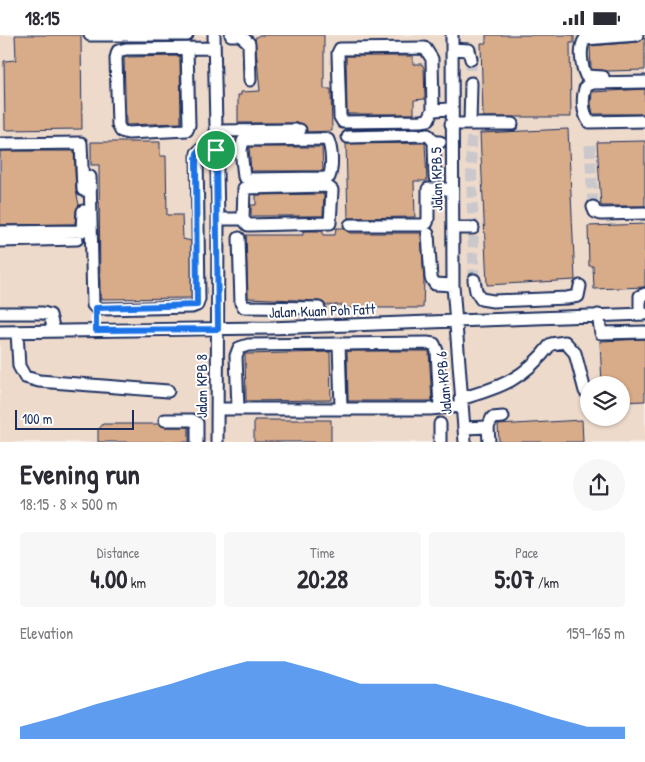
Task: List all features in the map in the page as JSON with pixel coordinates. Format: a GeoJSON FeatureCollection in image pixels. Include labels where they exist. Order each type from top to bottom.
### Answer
{"type":"FeatureCollection","features":[{"type":"Feature","properties":{"kind":"street"},"geometry":{"type":"LineString","coordinates":[[90,35],[187,35]]}},
{"type":"Feature","properties":{"kind":"street","name":"Jalan KPB 8"},"geometry":{"type":"LineString","coordinates":[[214,35],[218,219],[217,442]]}},
{"type":"Feature","properties":{"kind":"street"},"geometry":{"type":"LineString","coordinates":[[231,35],[240,35],[249,43],[250,80]]}},
{"type":"Feature","properties":{"kind":"street","name":"Jalan KPB 5"},"geometry":{"type":"LineString","coordinates":[[452,35],[451,124],[454,322]]}},
{"type":"Feature","properties":{"kind":"street"},"geometry":{"type":"LineString","coordinates":[[637,35],[585,39],[582,45],[583,69],[586,76],[590,77],[645,75]]}},
{"type":"Feature","properties":{"kind":"street"},"geometry":{"type":"LineString","coordinates":[[187,49],[189,125],[187,130],[128,133],[121,131],[118,125],[116,67],[118,51],[214,47]]}},
{"type":"Feature","properties":{"kind":"street"},"geometry":{"type":"LineString","coordinates":[[425,48],[432,59],[433,110],[428,120],[421,121],[343,122],[340,117],[338,53],[340,49],[425,48]]}},
{"type":"Feature","properties":{"kind":"street"},"geometry":{"type":"LineString","coordinates":[[432,59],[469,50],[470,59]]}},
{"type":"Feature","properties":{"kind":"street"},"geometry":{"type":"LineString","coordinates":[[645,82],[593,83],[586,86],[584,105],[589,122],[645,121]]}},
{"type":"Feature","properties":{"kind":"street"},"geometry":{"type":"LineString","coordinates":[[470,83],[470,124]]}},
{"type":"Feature","properties":{"kind":"street"},"geometry":{"type":"LineString","coordinates":[[433,110],[451,109]]}},
{"type":"Feature","properties":{"kind":"street"},"geometry":{"type":"LineString","coordinates":[[451,124],[512,124]]}},
{"type":"Feature","properties":{"kind":"street"},"geometry":{"type":"LineString","coordinates":[[216,131],[300,130]]}},
{"type":"Feature","properties":{"kind":"street"},"geometry":{"type":"LineString","coordinates":[[348,137],[428,135],[434,142],[435,177]]}},
{"type":"Feature","properties":{"kind":"street"},"geometry":{"type":"LineString","coordinates":[[247,140],[328,140],[331,171],[329,177],[324,178],[249,179],[244,177],[242,171],[241,150],[243,141],[247,140]]}},
{"type":"Feature","properties":{"kind":"street"},"geometry":{"type":"LineString","coordinates":[[434,142],[452,142]]}},
{"type":"Feature","properties":{"kind":"street"},"geometry":{"type":"LineString","coordinates":[[0,144],[81,143],[84,225],[82,231],[0,232]]}},
{"type":"Feature","properties":{"kind":"street"},"geometry":{"type":"LineString","coordinates":[[96,308],[197,305],[197,153],[200,150],[241,150]]}},
{"type":"Feature","properties":{"kind":"street"},"geometry":{"type":"LineString","coordinates":[[90,177],[93,305],[96,308],[96,330]]}},
{"type":"Feature","properties":{"kind":"street"},"geometry":{"type":"LineString","coordinates":[[327,186],[332,190],[330,223],[248,225],[243,219],[244,189],[327,186]]}},
{"type":"Feature","properties":{"kind":"street"},"geometry":{"type":"LineString","coordinates":[[350,225],[423,225],[427,223],[428,219],[428,189],[452,189]]}},
{"type":"Feature","properties":{"kind":"street"},"geometry":{"type":"LineString","coordinates":[[593,207],[595,212],[601,214],[645,213]]}},
{"type":"Feature","properties":{"kind":"street"},"geometry":{"type":"LineString","coordinates":[[218,219],[243,219]]}},
{"type":"Feature","properties":{"kind":"street"},"geometry":{"type":"LineString","coordinates":[[453,229],[472,228]]}},
{"type":"Feature","properties":{"kind":"street"},"geometry":{"type":"LineString","coordinates":[[428,234],[432,279],[435,285],[453,285]]}},
{"type":"Feature","properties":{"kind":"street"},"geometry":{"type":"LineString","coordinates":[[239,238],[240,294],[241,303],[244,307],[319,308]]}},
{"type":"Feature","properties":{"kind":"street"},"geometry":{"type":"LineString","coordinates":[[0,241],[78,239]]}},
{"type":"Feature","properties":{"kind":"street"},"geometry":{"type":"LineString","coordinates":[[474,280],[476,291],[481,299],[493,301],[567,298],[578,295],[580,287]]}},
{"type":"Feature","properties":{"kind":"street"},"geometry":{"type":"LineString","coordinates":[[218,294],[240,294]]}},
{"type":"Feature","properties":{"kind":"street"},"geometry":{"type":"LineString","coordinates":[[643,314],[640,296],[645,294]]}},
{"type":"Feature","properties":{"kind":"street"},"geometry":{"type":"LineString","coordinates":[[269,308],[270,329]]}},
{"type":"Feature","properties":{"kind":"street"},"geometry":{"type":"LineString","coordinates":[[0,313],[43,313],[50,315],[54,331]]}},
{"type":"Feature","properties":{"kind":"street","name":"Jalan Kuan Poh Fatt"},"geometry":{"type":"LineString","coordinates":[[0,332],[270,329],[643,314]]}},
{"type":"Feature","properties":{"kind":"street"},"geometry":{"type":"LineString","coordinates":[[598,315],[601,333],[645,332]]}},
{"type":"Feature","properties":{"kind":"street","name":"Jalan KPB 6"},"geometry":{"type":"LineString","coordinates":[[454,322],[465,442]]}},
{"type":"Feature","properties":{"kind":"street"},"geometry":{"type":"LineString","coordinates":[[17,332],[19,366],[24,377],[40,381],[168,391]]}},
{"type":"Feature","properties":{"kind":"street"},"geometry":{"type":"LineString","coordinates":[[218,409],[341,407],[430,409],[461,403],[517,379],[536,364],[551,344],[565,343],[575,353],[581,376]]}},
{"type":"Feature","properties":{"kind":"street"},"geometry":{"type":"LineString","coordinates":[[238,408],[236,356],[239,348],[248,345],[339,344],[434,344],[437,351],[440,407]]}},
{"type":"Feature","properties":{"kind":"street"},"geometry":{"type":"LineString","coordinates":[[339,344],[341,407]]}},
{"type":"Feature","properties":{"kind":"street"},"geometry":{"type":"LineString","coordinates":[[489,442],[488,427],[492,419],[503,417]]}},
{"type":"Feature","properties":{"kind":"street"},"geometry":{"type":"LineString","coordinates":[[165,420],[192,420],[197,423],[197,442]]}},
{"type":"Feature","properties":{"kind":"street"},"geometry":{"type":"LineString","coordinates":[[440,425],[440,442]]}},
{"type":"Feature","properties":{"kind":"street"},"geometry":{"type":"LineString","coordinates":[[464,428],[488,427]]}},
{"type":"Feature","properties":{"kind":"shaded area"},"geometry":{"type":"Polygon","coordinates":[[[0,35],[645,35],[645,442],[0,442],[0,35]]]}},
{"type":"Feature","properties":{"kind":"building"},"geometry":{"type":"Polygon","coordinates":[[[15,35],[81,35],[82,129],[5,130],[4,61],[16,60],[15,35]]]}},
{"type":"Feature","properties":{"kind":"building"},"geometry":{"type":"Polygon","coordinates":[[[259,35],[324,35],[324,89],[331,89],[332,131],[307,132],[306,126],[300,123],[238,123],[238,95],[241,95],[241,92],[260,91],[255,38],[259,35]]]}},
{"type":"Feature","properties":{"kind":"building"},"geometry":{"type":"Polygon","coordinates":[[[486,35],[574,35],[574,43],[570,43],[571,117],[483,117],[481,43],[486,43],[486,35]]]}},
{"type":"Feature","properties":{"kind":"building"},"geometry":{"type":"Polygon","coordinates":[[[645,38],[645,70],[608,71],[591,69],[590,46],[638,42],[645,38]]]}},
{"type":"Feature","properties":{"kind":"building"},"geometry":{"type":"Polygon","coordinates":[[[180,56],[181,123],[126,125],[124,57],[180,56]]]}},
{"type":"Feature","properties":{"kind":"building"},"geometry":{"type":"Polygon","coordinates":[[[346,56],[413,56],[413,64],[422,64],[424,68],[425,99],[414,100],[414,114],[347,114],[346,56]]]}},
{"type":"Feature","properties":{"kind":"building"},"geometry":{"type":"Polygon","coordinates":[[[645,89],[645,114],[593,114],[591,104],[592,92],[645,89]]]}},
{"type":"Feature","properties":{"kind":"building"},"geometry":{"type":"Polygon","coordinates":[[[568,129],[575,280],[487,285],[480,133],[568,129]]]}},
{"type":"Feature","properties":{"kind":"building"},"geometry":{"type":"Polygon","coordinates":[[[645,141],[645,206],[601,206],[597,142],[645,141]]]}},
{"type":"Feature","properties":{"kind":"building"},"geometry":{"type":"Polygon","coordinates":[[[91,142],[160,142],[160,156],[166,156],[167,215],[182,215],[183,239],[191,241],[191,298],[100,299],[99,165],[91,165],[91,142]]]}},
{"type":"Feature","properties":{"kind":"building"},"geometry":{"type":"Polygon","coordinates":[[[425,143],[427,181],[414,181],[415,217],[348,218],[346,144],[425,143]]]}},
{"type":"Feature","properties":{"kind":"building"},"geometry":{"type":"Polygon","coordinates":[[[249,147],[322,147],[323,171],[251,171],[249,147]]]}},
{"type":"Feature","properties":{"kind":"building"},"geometry":{"type":"Polygon","coordinates":[[[0,151],[74,151],[76,190],[79,205],[76,210],[75,224],[0,225],[0,151]]]}},
{"type":"Feature","properties":{"kind":"building"},"geometry":{"type":"Polygon","coordinates":[[[324,194],[323,216],[251,216],[251,205],[256,205],[256,195],[324,194]]]}},
{"type":"Feature","properties":{"kind":"building"},"geometry":{"type":"Polygon","coordinates":[[[645,224],[645,287],[594,289],[593,266],[589,266],[588,226],[645,224]]]}},
{"type":"Feature","properties":{"kind":"building"},"geometry":{"type":"Polygon","coordinates":[[[336,228],[343,228],[350,233],[421,233],[424,281],[423,308],[342,308],[342,305],[326,305],[319,301],[248,298],[246,235],[303,235],[303,231],[323,231],[323,235],[335,235],[336,228]]]}},
{"type":"Feature","properties":{"kind":"building"},"geometry":{"type":"Polygon","coordinates":[[[645,339],[645,401],[630,402],[630,376],[602,376],[600,341],[645,339]]]}},
{"type":"Feature","properties":{"kind":"building"},"geometry":{"type":"Polygon","coordinates":[[[347,351],[429,351],[432,401],[348,401],[347,351]]]}},
{"type":"Feature","properties":{"kind":"building"},"geometry":{"type":"Polygon","coordinates":[[[330,352],[331,400],[246,401],[245,354],[330,352]]]}},
{"type":"Feature","properties":{"kind":"building"},"geometry":{"type":"Polygon","coordinates":[[[254,420],[331,420],[331,442],[254,442],[254,420]]]}},
{"type":"Feature","properties":{"kind":"building"},"geometry":{"type":"Polygon","coordinates":[[[580,420],[583,442],[499,442],[498,425],[580,420]]]}},
{"type":"Feature","properties":{"kind":"building"},"geometry":{"type":"Polygon","coordinates":[[[103,424],[159,424],[165,427],[189,427],[189,442],[98,442],[98,430],[103,424]]]}},
{"type":"Feature","properties":{"kind":"tunnel"},"geometry":{"type":"LineString","coordinates":[[471,59],[471,83]]}},
{"type":"Feature","properties":{"kind":"tunnel"},"geometry":{"type":"LineString","coordinates":[[474,280],[471,147],[472,137],[476,133]]}},
{"type":"Feature","properties":{"kind":"tunnel"},"geometry":{"type":"LineString","coordinates":[[590,145],[593,207]]}},
{"type":"Feature","properties":{"kind":"route"},"geometry":{"type":"LineString","coordinates":[[200,150],[216,150],[218,329],[96,330],[96,308],[192,307],[197,305],[199,299],[196,158],[200,150]]}}]}
